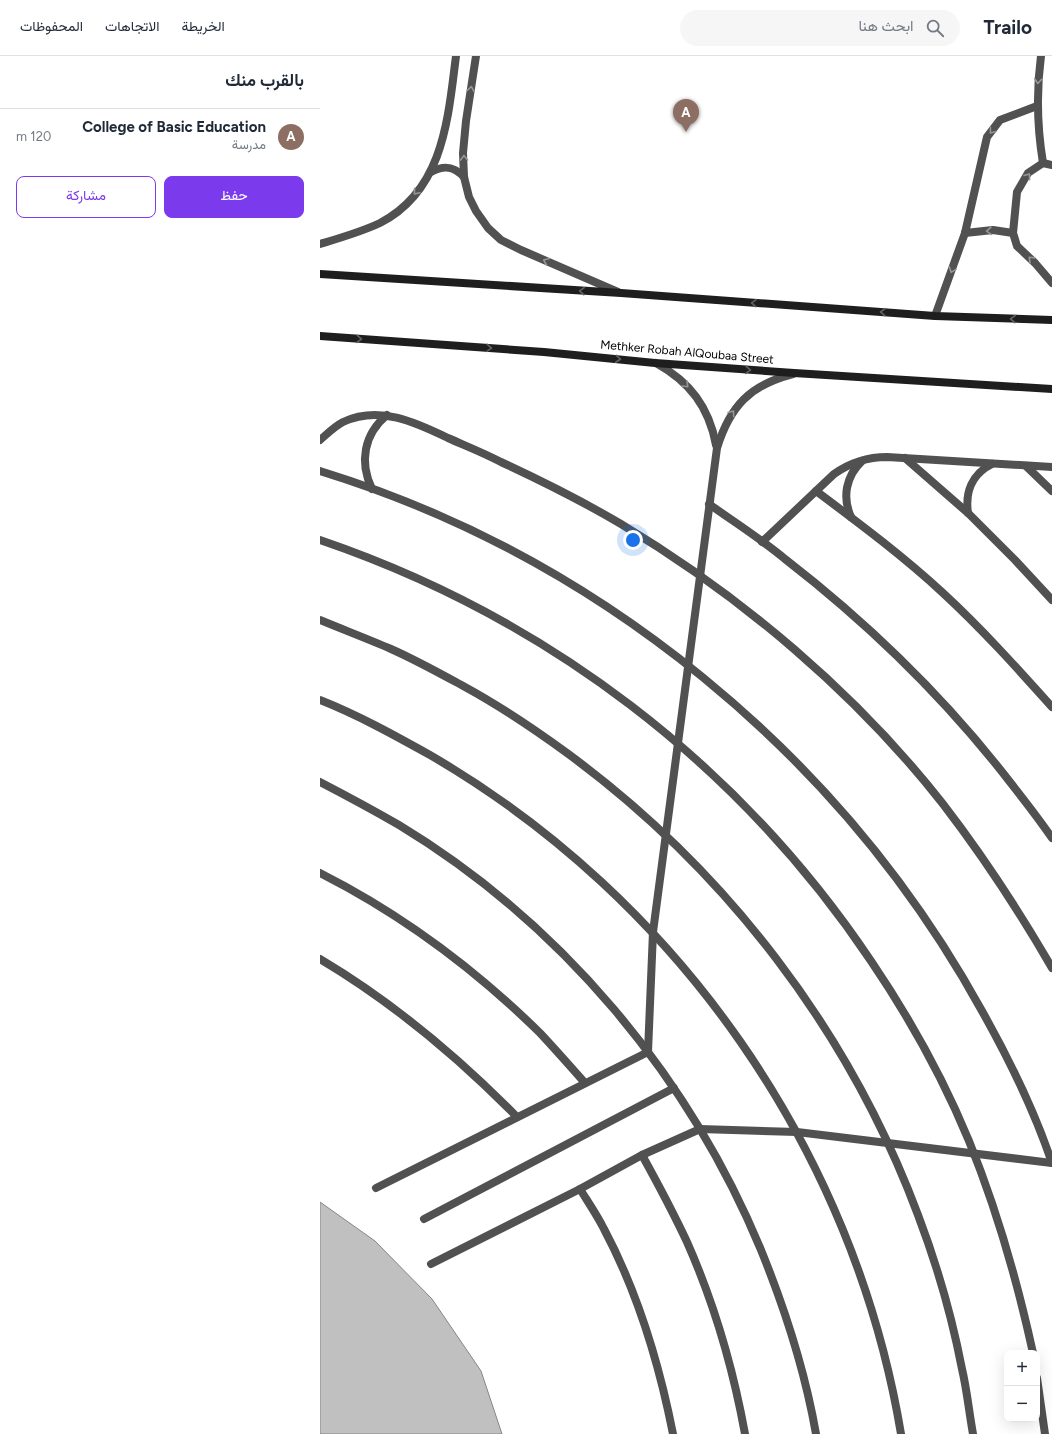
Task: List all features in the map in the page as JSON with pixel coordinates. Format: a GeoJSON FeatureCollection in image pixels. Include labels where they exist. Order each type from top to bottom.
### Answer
{"type":"FeatureCollection","features":[{"type":"Feature","properties":{"kind":"street"},"geometry":{"type":"LineString","coordinates":[[320,274],[620,293],[935,316],[1052,320]]}},
{"type":"Feature","properties":{"kind":"street","name":"Methker Robah AlQoubaa Street"},"geometry":{"type":"LineString","coordinates":[[320,336],[544,352],[655,363],[1052,389]]}},
{"type":"Feature","properties":{"kind":"lane"},"geometry":{"type":"LineString","coordinates":[[320,244],[359,232],[381,222],[401,209],[418,192],[431,172],[440,150],[448,119],[456,56]]}},
{"type":"Feature","properties":{"kind":"lane"},"geometry":{"type":"LineString","coordinates":[[476,56],[466,121],[463,153],[464,177],[469,196],[476,211],[488,228],[501,240],[620,293]]}},
{"type":"Feature","properties":{"kind":"lane"},"geometry":{"type":"LineString","coordinates":[[1041,56],[1037,106],[1043,163]]}},
{"type":"Feature","properties":{"kind":"lane"},"geometry":{"type":"LineString","coordinates":[[935,316],[965,233],[987,137],[1000,120],[1037,106]]}},
{"type":"Feature","properties":{"kind":"lane"},"geometry":{"type":"LineString","coordinates":[[1052,165],[1043,163],[1028,173],[1017,192],[1013,233],[1017,246],[1035,263],[1052,283]]}},
{"type":"Feature","properties":{"kind":"lane"},"geometry":{"type":"LineString","coordinates":[[431,172],[437,168],[445,166],[459,172],[464,177]]}},
{"type":"Feature","properties":{"kind":"lane"},"geometry":{"type":"LineString","coordinates":[[965,233],[993,230],[1013,233]]}},
{"type":"Feature","properties":{"kind":"lane"},"geometry":{"type":"LineString","coordinates":[[655,363],[669,370],[681,379],[702,403],[714,432],[717,448]]}},
{"type":"Feature","properties":{"kind":"lane"},"geometry":{"type":"LineString","coordinates":[[648,1052],[653,932],[717,448],[722,430],[731,413],[744,399],[759,387],[776,378],[794,373]]}},
{"type":"Feature","properties":{"kind":"lane"},"geometry":{"type":"LineString","coordinates":[[320,440],[342,423],[356,418],[372,415],[387,415],[403,418],[558,489],[620,523],[680,561],[738,603],[793,648],[846,697],[895,748],[941,802],[984,859],[1023,919],[1052,968]]}},
{"type":"Feature","properties":{"kind":"lane"},"geometry":{"type":"LineString","coordinates":[[372,489],[366,475],[365,468],[364,460],[366,445],[372,431],[387,415]]}},
{"type":"Feature","properties":{"kind":"lane"},"geometry":{"type":"LineString","coordinates":[[762,542],[844,467],[864,459],[875,457],[906,458],[1052,467]]}},
{"type":"Feature","properties":{"kind":"lane"},"geometry":{"type":"LineString","coordinates":[[906,458],[968,513],[1052,600]]}},
{"type":"Feature","properties":{"kind":"lane"},"geometry":{"type":"LineString","coordinates":[[851,517],[846,502],[847,486],[854,471],[864,459]]}},
{"type":"Feature","properties":{"kind":"lane"},"geometry":{"type":"LineString","coordinates":[[968,513],[967,498],[971,484],[980,472],[992,464]]}},
{"type":"Feature","properties":{"kind":"lane"},"geometry":{"type":"LineString","coordinates":[[1026,466],[1052,492]]}},
{"type":"Feature","properties":{"kind":"lane"},"geometry":{"type":"LineString","coordinates":[[320,471],[429,511],[477,533],[538,565],[622,617],[688,665],[737,705],[824,791],[864,836],[901,884],[936,934],[968,986],[997,1039],[1024,1094],[1052,1163]]}},
{"type":"Feature","properties":{"kind":"lane"},"geometry":{"type":"LineString","coordinates":[[816,491],[884,542],[943,593],[999,648],[1052,707]]}},
{"type":"Feature","properties":{"kind":"lane"},"geometry":{"type":"LineString","coordinates":[[709,504],[784,558],[856,617],[923,680],[984,749],[1052,838]]}},
{"type":"Feature","properties":{"kind":"lane"},"geometry":{"type":"LineString","coordinates":[[320,540],[401,571],[454,595],[506,622],[556,653],[605,686],[678,744],[740,800],[780,842],[853,934],[886,983],[916,1033],[944,1085],[973,1152],[1008,1249],[1023,1306],[1032,1350]]}},
{"type":"Feature","properties":{"kind":"lane"},"geometry":{"type":"LineString","coordinates":[[320,620],[393,650],[467,688],[531,727],[604,780],[667,835],[725,896],[769,948],[813,1009],[853,1074],[888,1142],[918,1215],[943,1291],[962,1369],[973,1434]]}},
{"type":"Feature","properties":{"kind":"lane"},"geometry":{"type":"LineString","coordinates":[[320,700],[369,722],[411,744],[452,768],[530,821],[603,882],[653,932],[700,986],[729,1023],[756,1062],[797,1132],[825,1186],[861,1274],[875,1319],[888,1364],[901,1434]]}},
{"type":"Feature","properties":{"kind":"lane"},"geometry":{"type":"LineString","coordinates":[[320,782],[359,802],[406,830],[479,881],[517,912],[586,978],[618,1014],[648,1052],[674,1088],[700,1129],[733,1189],[750,1224],[771,1273],[788,1324],[803,1376],[816,1434]]}},
{"type":"Feature","properties":{"kind":"lane"},"geometry":{"type":"LineString","coordinates":[[320,873],[376,905],[420,933],[462,964],[502,998],[540,1034],[584,1083]]}},
{"type":"Feature","properties":{"kind":"lane"},"geometry":{"type":"LineString","coordinates":[[320,959],[368,989],[418,1026],[464,1065],[517,1117]]}},
{"type":"Feature","properties":{"kind":"lane"},"geometry":{"type":"LineString","coordinates":[[376,1188],[648,1052]]}},
{"type":"Feature","properties":{"kind":"lane"},"geometry":{"type":"LineString","coordinates":[[424,1219],[674,1088]]}},
{"type":"Feature","properties":{"kind":"lane"},"geometry":{"type":"LineString","coordinates":[[431,1264],[642,1156],[700,1129],[797,1132],[973,1152],[1052,1163]]}},
{"type":"Feature","properties":{"kind":"lane"},"geometry":{"type":"LineString","coordinates":[[642,1156],[687,1242],[703,1282],[730,1365],[746,1434]]}},
{"type":"Feature","properties":{"kind":"lane"},"geometry":{"type":"LineString","coordinates":[[580,1189],[604,1229],[642,1317],[660,1378],[673,1434]]}},
{"type":"Feature","properties":{"kind":"lane"},"geometry":{"type":"LineString","coordinates":[[1038,1386],[1045,1434]]}},
{"type":"Feature","properties":{"kind":"building"},"geometry":{"type":"Polygon","coordinates":[[[320,1202],[375,1241],[432,1299],[481,1371],[502,1434],[320,1434],[320,1202]]]}},
{"type":"Feature","properties":{"kind":"place","name":"College of Basic Education"},"geometry":{"type":"Point","coordinates":[686,132]}}]}
